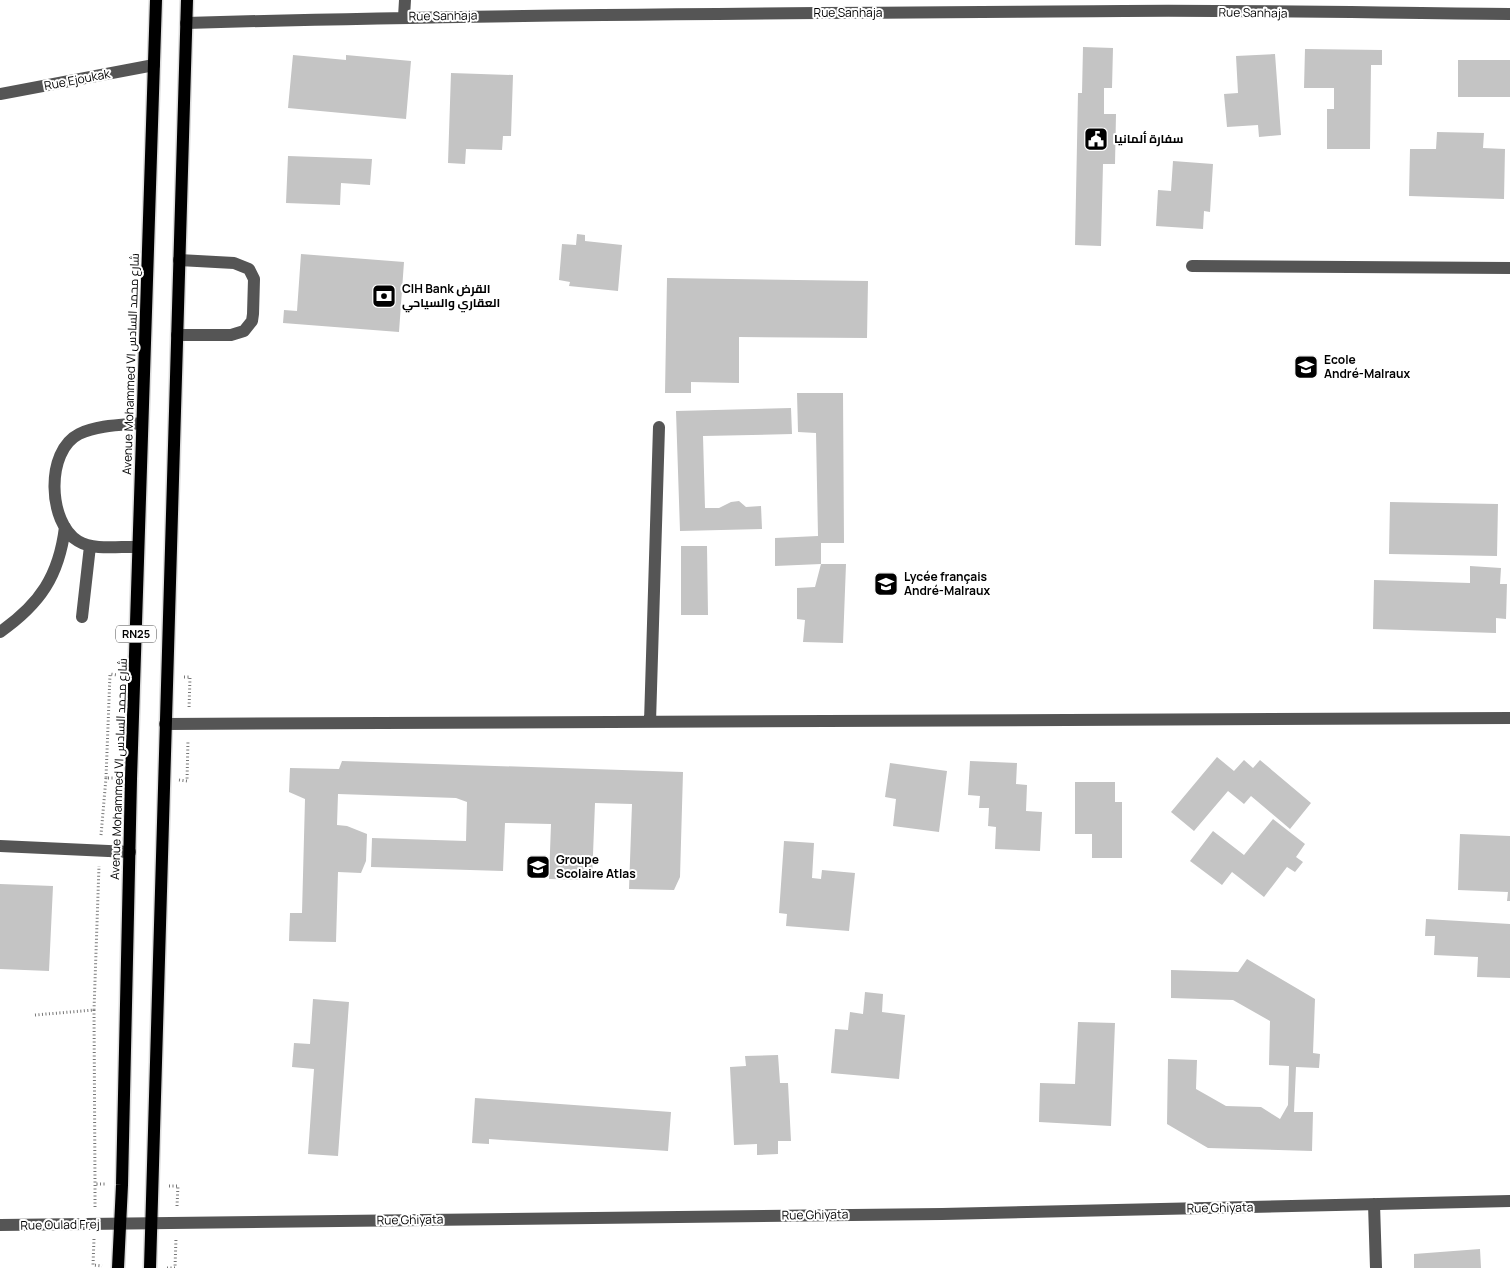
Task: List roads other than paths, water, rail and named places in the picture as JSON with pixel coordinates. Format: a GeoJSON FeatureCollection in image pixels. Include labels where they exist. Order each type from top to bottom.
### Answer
{"type":"FeatureCollection","features":[{"type":"Feature","properties":{"kind":"main road","name":"Avenue Mohammed VI شارع محمد السادس"},"geometry":{"type":"LineString","coordinates":[[118,1268],[131,779],[136,675],[138,547],[156,0]]}},
{"type":"Feature","properties":{"kind":"main road","name":"RN25"},"geometry":{"type":"LineString","coordinates":[[150,1268],[187,0]]}},
{"type":"Feature","properties":{"kind":"street"},"geometry":{"type":"LineString","coordinates":[[404,17],[405,0]]}},
{"type":"Feature","properties":{"kind":"street","name":"Rue Sanhaja"},"geometry":{"type":"LineString","coordinates":[[186,23],[404,17],[1093,6],[1510,14]]}},
{"type":"Feature","properties":{"kind":"street","name":"Rue Ejoukak"},"geometry":{"type":"LineString","coordinates":[[0,94],[154,65]]}},
{"type":"Feature","properties":{"kind":"street"},"geometry":{"type":"LineString","coordinates":[[176,335],[231,335],[244,331],[252,321],[254,285],[249,270],[239,264],[179,260]]}},
{"type":"Feature","properties":{"kind":"street"},"geometry":{"type":"LineString","coordinates":[[1192,266],[1510,268]]}},
{"type":"Feature","properties":{"kind":"street"},"geometry":{"type":"LineString","coordinates":[[138,547],[90,546],[77,541],[65,527],[56,503],[54,484],[56,463],[64,447],[78,435],[103,426],[142,423]]}},
{"type":"Feature","properties":{"kind":"street"},"geometry":{"type":"LineString","coordinates":[[650,722],[659,427]]}},
{"type":"Feature","properties":{"kind":"street"},"geometry":{"type":"LineString","coordinates":[[0,632],[22,616],[55,572],[62,550],[65,527]]}},
{"type":"Feature","properties":{"kind":"street"},"geometry":{"type":"LineString","coordinates":[[82,617],[90,546]]}},
{"type":"Feature","properties":{"kind":"street"},"geometry":{"type":"LineString","coordinates":[[165,724],[1510,718]]}},
{"type":"Feature","properties":{"kind":"street"},"geometry":{"type":"LineString","coordinates":[[0,846],[130,852]]}},
{"type":"Feature","properties":{"kind":"street","name":"Rue Ghiyata"},"geometry":{"type":"LineString","coordinates":[[120,1224],[952,1214],[1510,1201]]}},
{"type":"Feature","properties":{"kind":"street"},"geometry":{"type":"LineString","coordinates":[[1374,1204],[1376,1268]]}},
{"type":"Feature","properties":{"kind":"street","name":"Rue Oulad Frej"},"geometry":{"type":"LineString","coordinates":[[0,1225],[120,1224]]}},
{"type":"Feature","properties":{"kind":"place","name":"سفارة ألمانيا"},"geometry":{"type":"Point","coordinates":[1096,139]}},
{"type":"Feature","properties":{"kind":"place","name":"CIH Bank القرض العقاري والسياحي"},"geometry":{"type":"Point","coordinates":[384,296]}},
{"type":"Feature","properties":{"kind":"place","name":"Ecole André-Malraux"},"geometry":{"type":"Point","coordinates":[1306,367]}},
{"type":"Feature","properties":{"kind":"place","name":"Lycée français André-Malraux"},"geometry":{"type":"Point","coordinates":[886,584]}},
{"type":"Feature","properties":{"kind":"place","name":"Groupe Scolaire Atlas"},"geometry":{"type":"Point","coordinates":[538,867]}}]}
